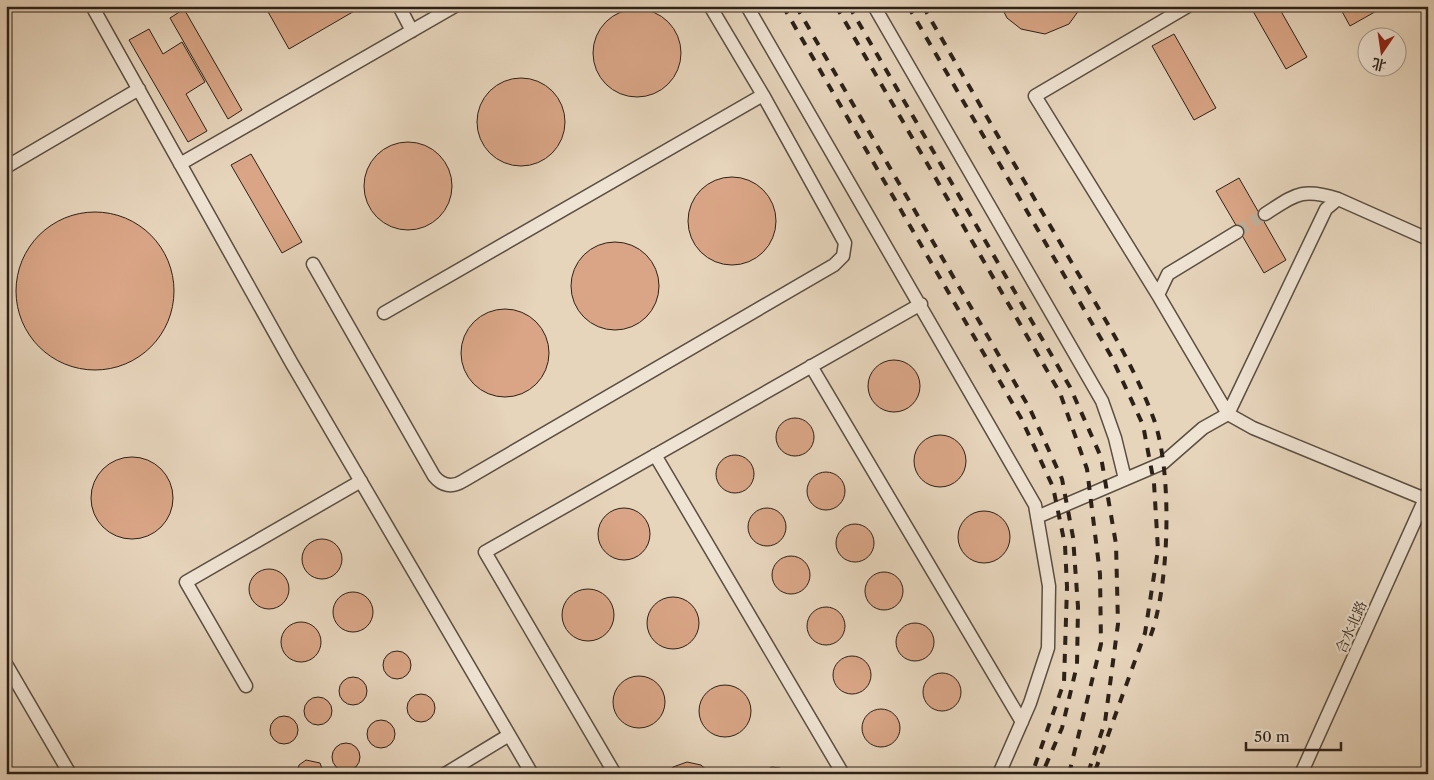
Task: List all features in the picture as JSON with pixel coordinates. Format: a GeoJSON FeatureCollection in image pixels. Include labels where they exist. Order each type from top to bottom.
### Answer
{"type":"FeatureCollection","features":[{"type":"Feature","properties":{"kind":"street"},"geometry":{"type":"LineString","coordinates":[[92,6],[361,481],[532,774]]}},
{"type":"Feature","properties":{"kind":"street"},"geometry":{"type":"LineString","coordinates":[[399,6],[412,31]]}},
{"type":"Feature","properties":{"kind":"street"},"geometry":{"type":"LineString","coordinates":[[180,164],[455,6]]}},
{"type":"Feature","properties":{"kind":"street"},"geometry":{"type":"LineString","coordinates":[[313,264],[434,476],[444,484],[457,485],[839,261],[844,250],[843,237],[763,95],[710,6]]}},
{"type":"Feature","properties":{"kind":"street"},"geometry":{"type":"LineString","coordinates":[[747,6],[921,304],[1035,505],[1050,586],[1048,648],[1022,722],[999,774]]}},
{"type":"Feature","properties":{"kind":"street"},"geometry":{"type":"LineString","coordinates":[[874,6],[1102,401],[1115,438],[1125,479]]}},
{"type":"Feature","properties":{"kind":"street"},"geometry":{"type":"LineString","coordinates":[[1188,6],[1035,96],[1158,295],[1228,414],[1253,428],[1426,495]]}},
{"type":"Feature","properties":{"kind":"street"},"geometry":{"type":"LineString","coordinates":[[6,167],[139,89]]}},
{"type":"Feature","properties":{"kind":"street"},"geometry":{"type":"LineString","coordinates":[[384,313],[763,95]]}},
{"type":"Feature","properties":{"kind":"street"},"geometry":{"type":"LineString","coordinates":[[1265,214],[1298,193],[1318,193],[1428,239]]}},
{"type":"Feature","properties":{"kind":"street"},"geometry":{"type":"LineString","coordinates":[[1037,517],[1162,463],[1203,428],[1228,414],[1326,209],[1338,200]]}},
{"type":"Feature","properties":{"kind":"street"},"geometry":{"type":"LineString","coordinates":[[1158,295],[1168,274],[1237,232]]}},
{"type":"Feature","properties":{"kind":"street"},"geometry":{"type":"LineString","coordinates":[[615,774],[485,552],[921,304]]}},
{"type":"Feature","properties":{"kind":"street"},"geometry":{"type":"LineString","coordinates":[[812,366],[1022,722]]}},
{"type":"Feature","properties":{"kind":"street"},"geometry":{"type":"LineString","coordinates":[[655,455],[843,774]]}},
{"type":"Feature","properties":{"kind":"street"},"geometry":{"type":"LineString","coordinates":[[246,686],[186,582],[361,481]]}},
{"type":"Feature","properties":{"kind":"street","name":"合水北路"},"geometry":{"type":"LineString","coordinates":[[1301,774],[1426,495]]}},
{"type":"Feature","properties":{"kind":"street"},"geometry":{"type":"LineString","coordinates":[[6,664],[70,774]]}},
{"type":"Feature","properties":{"kind":"street"},"geometry":{"type":"LineString","coordinates":[[445,774],[509,735]]}},
{"type":"Feature","properties":{"kind":"building"},"geometry":{"type":"Polygon","coordinates":[[[274,6],[363,6],[289,49],[267,10],[274,6]]]}},
{"type":"Feature","properties":{"kind":"building"},"geometry":{"type":"Polygon","coordinates":[[[1001,6],[1082,6],[1069,24],[1045,34],[1021,29],[1007,18],[1001,6]]]}},
{"type":"Feature","properties":{"kind":"building"},"geometry":{"type":"Polygon","coordinates":[[[1250,6],[1278,6],[1307,57],[1286,69],[1250,6]]]}},
{"type":"Feature","properties":{"kind":"building"},"geometry":{"type":"Polygon","coordinates":[[[1339,6],[1378,6],[1380,9],[1350,26],[1339,6]]]}},
{"type":"Feature","properties":{"kind":"building"},"geometry":{"type":"Polygon","coordinates":[[[184,9],[242,110],[228,119],[170,18],[184,9]]]}},
{"type":"Feature","properties":{"kind":"building"},"geometry":{"type":"Polygon","coordinates":[[[637,9],[654,13],[668,22],[677,36],[681,53],[677,70],[668,84],[654,93],[637,97],[620,93],[606,84],[597,70],[593,53],[597,36],[606,22],[620,13],[637,9]]]}},
{"type":"Feature","properties":{"kind":"building"},"geometry":{"type":"Polygon","coordinates":[[[149,29],[163,54],[182,42],[205,82],[186,94],[207,131],[188,142],[129,40],[149,29]]]}},
{"type":"Feature","properties":{"kind":"building"},"geometry":{"type":"Polygon","coordinates":[[[1174,34],[1216,108],[1194,120],[1152,46],[1174,34]]]}},
{"type":"Feature","properties":{"kind":"building"},"geometry":{"type":"Polygon","coordinates":[[[521,78],[538,82],[552,91],[561,105],[565,122],[561,139],[552,153],[538,162],[521,166],[504,162],[490,153],[481,139],[477,122],[481,105],[490,91],[504,82],[521,78]]]}},
{"type":"Feature","properties":{"kind":"building"},"geometry":{"type":"Polygon","coordinates":[[[408,142],[425,146],[439,155],[448,169],[452,186],[448,203],[439,217],[425,226],[408,230],[391,226],[377,217],[368,203],[364,186],[368,169],[377,155],[391,146],[408,142]]]}},
{"type":"Feature","properties":{"kind":"building"},"geometry":{"type":"Polygon","coordinates":[[[251,154],[302,242],[282,253],[231,165],[251,154]]]}},
{"type":"Feature","properties":{"kind":"building"},"geometry":{"type":"Polygon","coordinates":[[[732,177],[749,181],[763,190],[772,204],[776,221],[772,238],[763,252],[749,261],[732,265],[715,261],[701,252],[692,238],[688,221],[692,204],[701,190],[715,181],[732,177]]]}},
{"type":"Feature","properties":{"kind":"building"},"geometry":{"type":"Polygon","coordinates":[[[1239,178],[1286,260],[1264,273],[1216,191],[1239,178]]]}},
{"type":"Feature","properties":{"kind":"building"},"geometry":{"type":"Polygon","coordinates":[[[95,212],[125,218],[139,225],[151,235],[161,247],[168,261],[174,291],[168,321],[161,335],[151,347],[139,357],[125,364],[95,370],[65,364],[51,357],[39,347],[29,335],[22,321],[16,291],[22,261],[29,247],[39,235],[51,225],[65,218],[95,212]]]}},
{"type":"Feature","properties":{"kind":"building"},"geometry":{"type":"Polygon","coordinates":[[[615,242],[632,246],[646,255],[655,269],[659,286],[655,303],[646,317],[632,326],[615,330],[598,326],[584,317],[575,303],[571,286],[575,269],[584,255],[598,246],[615,242]]]}},
{"type":"Feature","properties":{"kind":"building"},"geometry":{"type":"Polygon","coordinates":[[[505,309],[522,313],[536,322],[545,336],[549,353],[545,370],[536,384],[522,393],[505,397],[488,393],[474,384],[465,370],[461,353],[465,336],[474,322],[488,313],[505,309]]]}},
{"type":"Feature","properties":{"kind":"building"},"geometry":{"type":"Polygon","coordinates":[[[889,360],[899,360],[913,367],[920,381],[920,391],[913,405],[899,412],[889,412],[879,408],[872,401],[868,391],[868,381],[872,371],[879,364],[889,360]]]}},
{"type":"Feature","properties":{"kind":"building"},"geometry":{"type":"Polygon","coordinates":[[[795,418],[809,423],[814,437],[809,451],[795,456],[781,451],[776,437],[781,423],[795,418]]]}},
{"type":"Feature","properties":{"kind":"building"},"geometry":{"type":"Polygon","coordinates":[[[935,435],[945,435],[959,442],[966,456],[966,466],[959,480],[945,487],[935,487],[925,483],[918,476],[914,466],[914,456],[918,446],[925,439],[935,435]]]}},
{"type":"Feature","properties":{"kind":"building"},"geometry":{"type":"Polygon","coordinates":[[[735,455],[749,460],[754,474],[749,488],[735,493],[721,488],[716,474],[721,460],[735,455]]]}},
{"type":"Feature","properties":{"kind":"building"},"geometry":{"type":"Polygon","coordinates":[[[132,457],[148,460],[161,469],[170,482],[173,498],[170,514],[161,527],[148,536],[132,539],[116,536],[103,527],[94,514],[91,498],[94,482],[103,469],[116,460],[132,457]]]}},
{"type":"Feature","properties":{"kind":"building"},"geometry":{"type":"Polygon","coordinates":[[[826,472],[840,477],[845,491],[840,505],[826,510],[812,505],[807,491],[812,477],[826,472]]]}},
{"type":"Feature","properties":{"kind":"building"},"geometry":{"type":"Polygon","coordinates":[[[619,508],[629,508],[643,515],[650,529],[650,539],[643,553],[629,560],[619,560],[609,556],[602,549],[598,539],[598,529],[602,519],[609,512],[619,508]]]}},
{"type":"Feature","properties":{"kind":"building"},"geometry":{"type":"Polygon","coordinates":[[[767,508],[781,513],[786,527],[781,541],[767,546],[753,541],[748,527],[753,513],[767,508]]]}},
{"type":"Feature","properties":{"kind":"building"},"geometry":{"type":"Polygon","coordinates":[[[979,511],[989,511],[1003,518],[1010,532],[1010,542],[1003,556],[989,563],[979,563],[969,559],[962,552],[958,542],[958,532],[962,522],[969,515],[979,511]]]}},
{"type":"Feature","properties":{"kind":"building"},"geometry":{"type":"Polygon","coordinates":[[[855,524],[869,529],[874,543],[869,557],[855,562],[841,557],[836,543],[841,529],[855,524]]]}},
{"type":"Feature","properties":{"kind":"building"},"geometry":{"type":"Polygon","coordinates":[[[326,539],[333,542],[339,548],[342,559],[341,567],[333,576],[326,579],[318,579],[311,576],[303,567],[302,555],[305,548],[314,540],[326,539]]]}},
{"type":"Feature","properties":{"kind":"building"},"geometry":{"type":"Polygon","coordinates":[[[791,556],[805,561],[810,575],[805,589],[791,594],[777,589],[772,575],[777,561],[791,556]]]}},
{"type":"Feature","properties":{"kind":"building"},"geometry":{"type":"Polygon","coordinates":[[[273,569],[280,572],[286,578],[289,589],[288,597],[280,606],[273,609],[265,609],[258,606],[250,597],[249,585],[252,578],[261,570],[273,569]]]}},
{"type":"Feature","properties":{"kind":"building"},"geometry":{"type":"Polygon","coordinates":[[[884,572],[898,577],[903,591],[898,605],[884,610],[870,605],[865,591],[870,577],[884,572]]]}},
{"type":"Feature","properties":{"kind":"building"},"geometry":{"type":"Polygon","coordinates":[[[583,589],[593,589],[607,596],[614,610],[614,620],[607,634],[593,641],[583,641],[573,637],[566,630],[562,620],[562,610],[566,600],[573,593],[583,589]]]}},
{"type":"Feature","properties":{"kind":"building"},"geometry":{"type":"Polygon","coordinates":[[[357,592],[364,595],[370,601],[373,612],[372,620],[364,629],[357,632],[349,632],[342,629],[334,620],[333,608],[336,601],[345,593],[357,592]]]}},
{"type":"Feature","properties":{"kind":"building"},"geometry":{"type":"Polygon","coordinates":[[[668,597],[678,597],[692,604],[699,618],[699,628],[692,642],[678,649],[668,649],[658,645],[651,638],[647,628],[647,618],[651,608],[658,601],[668,597]]]}},
{"type":"Feature","properties":{"kind":"building"},"geometry":{"type":"Polygon","coordinates":[[[826,607],[840,612],[845,626],[840,640],[826,645],[812,640],[807,626],[812,612],[826,607]]]}},
{"type":"Feature","properties":{"kind":"building"},"geometry":{"type":"Polygon","coordinates":[[[305,622],[312,625],[318,631],[321,642],[320,650],[312,659],[305,662],[297,662],[290,659],[282,650],[281,638],[284,631],[293,623],[305,622]]]}},
{"type":"Feature","properties":{"kind":"building"},"geometry":{"type":"Polygon","coordinates":[[[915,623],[929,628],[934,642],[929,656],[915,661],[901,656],[896,642],[901,628],[915,623]]]}},
{"type":"Feature","properties":{"kind":"building"},"geometry":{"type":"Polygon","coordinates":[[[397,651],[407,655],[411,665],[407,675],[397,679],[387,675],[383,665],[387,655],[397,651]]]}},
{"type":"Feature","properties":{"kind":"building"},"geometry":{"type":"Polygon","coordinates":[[[852,656],[866,661],[871,675],[866,689],[852,694],[838,689],[833,675],[838,661],[852,656]]]}},
{"type":"Feature","properties":{"kind":"building"},"geometry":{"type":"Polygon","coordinates":[[[942,673],[956,678],[961,692],[956,706],[942,711],[928,706],[923,692],[928,678],[942,673]]]}},
{"type":"Feature","properties":{"kind":"building"},"geometry":{"type":"Polygon","coordinates":[[[634,676],[644,676],[658,683],[665,697],[665,707],[658,721],[644,728],[634,728],[624,724],[617,717],[613,707],[613,697],[617,687],[624,680],[634,676]]]}},
{"type":"Feature","properties":{"kind":"building"},"geometry":{"type":"Polygon","coordinates":[[[353,677],[363,681],[367,691],[363,701],[353,705],[343,701],[339,691],[343,681],[353,677]]]}},
{"type":"Feature","properties":{"kind":"building"},"geometry":{"type":"Polygon","coordinates":[[[720,685],[730,685],[744,692],[751,706],[751,716],[744,730],[730,737],[720,737],[710,733],[703,726],[699,716],[699,706],[703,696],[710,689],[720,685]]]}},
{"type":"Feature","properties":{"kind":"building"},"geometry":{"type":"Polygon","coordinates":[[[421,694],[431,698],[435,708],[431,718],[421,722],[411,718],[407,708],[411,698],[421,694]]]}},
{"type":"Feature","properties":{"kind":"building"},"geometry":{"type":"Polygon","coordinates":[[[318,697],[328,701],[332,711],[328,721],[318,725],[308,721],[304,711],[308,701],[318,697]]]}},
{"type":"Feature","properties":{"kind":"building"},"geometry":{"type":"Polygon","coordinates":[[[881,709],[895,714],[900,728],[895,742],[881,747],[867,742],[862,728],[867,714],[881,709]]]}},
{"type":"Feature","properties":{"kind":"building"},"geometry":{"type":"Polygon","coordinates":[[[284,716],[294,720],[298,730],[294,740],[284,744],[274,740],[270,730],[274,720],[284,716]]]}},
{"type":"Feature","properties":{"kind":"building"},"geometry":{"type":"Polygon","coordinates":[[[381,720],[391,724],[395,734],[391,744],[381,748],[371,744],[367,734],[371,724],[381,720]]]}},
{"type":"Feature","properties":{"kind":"building"},"geometry":{"type":"Polygon","coordinates":[[[346,743],[356,747],[360,757],[356,767],[346,771],[336,767],[332,757],[336,747],[346,743]]]}},
{"type":"Feature","properties":{"kind":"building"},"geometry":{"type":"Polygon","coordinates":[[[306,760],[320,763],[324,774],[297,774],[299,765],[306,760]]]}},
{"type":"Feature","properties":{"kind":"building"},"geometry":{"type":"Polygon","coordinates":[[[687,762],[701,765],[711,774],[667,774],[673,767],[687,762]]]}},
{"type":"Feature","properties":{"kind":"building"},"geometry":{"type":"Polygon","coordinates":[[[772,767],[780,768],[792,774],[757,774],[772,767]]]}},
{"type":"Feature","properties":{"kind":"tunnel"},"geometry":{"type":"LineString","coordinates":[[1237,232],[1265,214]]}},
{"type":"Feature","properties":{"kind":"railway"},"geometry":{"type":"LineString","coordinates":[[783,6],[1021,418],[1053,487],[1065,545],[1067,587],[1064,682],[1032,774]]}},
{"type":"Feature","properties":{"kind":"railway"},"geometry":{"type":"LineString","coordinates":[[796,6],[1030,409],[1062,479],[1073,537],[1078,607],[1077,665],[1062,728],[1042,774]]}},
{"type":"Feature","properties":{"kind":"railway"},"geometry":{"type":"LineString","coordinates":[[836,6],[1060,393],[1087,469],[1100,574],[1101,644],[1069,774]]}},
{"type":"Feature","properties":{"kind":"railway"},"geometry":{"type":"LineString","coordinates":[[849,6],[1070,387],[1101,457],[1116,544],[1118,624],[1105,722],[1089,770]]}},
{"type":"Feature","properties":{"kind":"railway"},"geometry":{"type":"LineString","coordinates":[[908,6],[1111,356],[1143,425],[1154,483],[1158,550],[1145,633],[1094,774]]}},
{"type":"Feature","properties":{"kind":"railway"},"geometry":{"type":"LineString","coordinates":[[923,6],[1112,332],[1134,374],[1153,417],[1164,467],[1166,529],[1165,561],[1161,591],[1156,618],[1149,640]]}}]}
